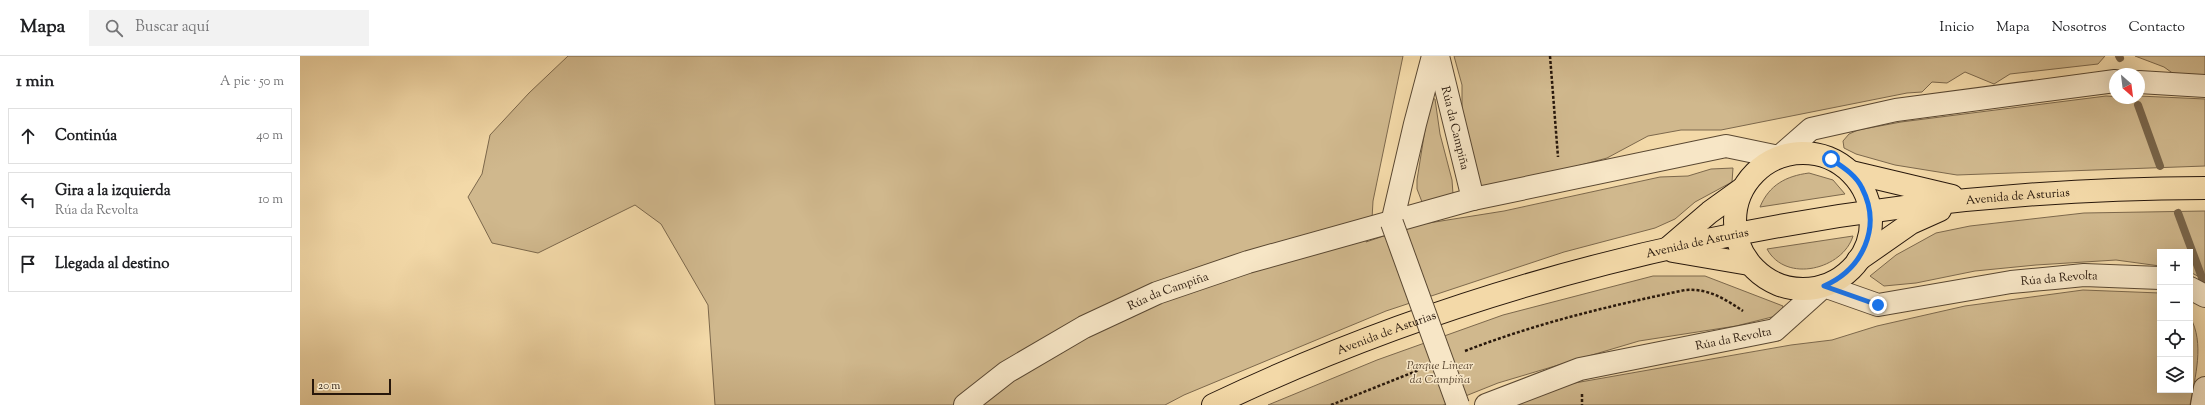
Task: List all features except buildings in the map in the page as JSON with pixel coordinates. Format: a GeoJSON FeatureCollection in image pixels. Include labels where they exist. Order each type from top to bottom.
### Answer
{"type":"FeatureCollection","features":[{"type":"Feature","properties":{"kind":"main road"},"geometry":{"type":"LineString","coordinates":[[1666,250],[1710,212],[1742,189],[1759,168],[1779,156],[1811,153],[1831,159],[1851,172],[1965,199]]}},
{"type":"Feature","properties":{"kind":"main road"},"geometry":{"type":"LineString","coordinates":[[1742,189],[1736,205],[1736,234],[1740,250],[1750,264],[1776,284],[1799,289],[1824,286],[1847,273],[1858,260],[1865,248],[1871,224],[1870,212],[1862,187],[1851,172]]}},
{"type":"Feature","properties":{"kind":"main road","name":"Avenida de Asturias"},"geometry":{"type":"LineString","coordinates":[[1213,405],[1325,356],[1467,304],[1631,258],[1736,234],[1870,212],[1965,199],[2143,189],[2205,188]]}},
{"type":"Feature","properties":{"kind":"main road"},"geometry":{"type":"LineString","coordinates":[[1858,260],[1911,223],[1965,199]]}},
{"type":"Feature","properties":{"kind":"main road"},"geometry":{"type":"LineString","coordinates":[[1666,250],[1750,264]]}},
{"type":"Feature","properties":{"kind":"street","name":"Rúa da Campiña"},"geometry":{"type":"LineString","coordinates":[[964,405],[1007,372],[1084,327],[1157,292],[1248,262],[1392,223],[1415,124],[1433,56]]}},
{"type":"Feature","properties":{"kind":"street","name":"Rúa da Campiña"},"geometry":{"type":"LineString","coordinates":[[1438,56],[1473,199]]}},
{"type":"Feature","properties":{"kind":"street"},"geometry":{"type":"LineString","coordinates":[[1458,405],[1392,223],[1473,199],[1726,146],[1779,156],[1810,129],[1896,110],[2109,82]]}},
{"type":"Feature","properties":{"kind":"street"},"geometry":{"type":"LineString","coordinates":[[2145,82],[2205,86]]}},
{"type":"Feature","properties":{"kind":"street","name":"Rúa da Revolta"},"geometry":{"type":"LineString","coordinates":[[1486,405],[1580,370],[1775,330],[1824,286],[1878,305],[2011,282],[2084,275],[2157,278]]}},
{"type":"Feature","properties":{"kind":"street"},"geometry":{"type":"LineString","coordinates":[[2193,290],[2205,296]]}},
{"type":"Feature","properties":{"kind":"street"},"geometry":{"type":"LineString","coordinates":[[2202,405],[2205,388]]}},
{"type":"Feature","properties":{"kind":"path"},"geometry":{"type":"LineString","coordinates":[[1550,56],[1560,181]]}},
{"type":"Feature","properties":{"kind":"path"},"geometry":{"type":"LineString","coordinates":[[1464,352],[1508,334],[1588,310],[1699,288],[1717,295],[1749,315],[1761,333]]}},
{"type":"Feature","properties":{"kind":"path"},"geometry":{"type":"LineString","coordinates":[[1331,405],[1427,367]]}},
{"type":"Feature","properties":{"kind":"green space"},"geometry":{"type":"Polygon","coordinates":[[[568,56],[1403,56],[1373,201],[1372,219],[1366,242],[1416,225],[1504,211],[1660,177],[1688,176],[1711,169],[1733,168],[1732,182],[1695,202],[1675,219],[1655,228],[1564,252],[1386,311],[1184,395],[1165,405],[715,405],[708,305],[661,224],[635,205],[538,253],[492,243],[468,197],[482,174],[490,135],[529,93],[568,56]]]}},
{"type":"Feature","properties":{"kind":"green space"},"geometry":{"type":"Polygon","coordinates":[[[1454,56],[2105,56],[2098,64],[2010,74],[1994,84],[1965,72],[1947,83],[1932,82],[1922,92],[1907,93],[1721,130],[1681,130],[1648,136],[1607,158],[1492,189],[1478,185],[1462,121],[1462,85],[1454,56]]]}},
{"type":"Feature","properties":{"kind":"green space"},"geometry":{"type":"Polygon","coordinates":[[[2135,56],[2205,56],[2205,78],[2178,77],[2164,67],[2135,56]]]}},
{"type":"Feature","properties":{"kind":"green space"},"geometry":{"type":"Polygon","coordinates":[[[2106,96],[2109,96],[2109,104],[2145,104],[2145,96],[2205,99],[2205,166],[1957,175],[1895,165],[1856,154],[1844,148],[1843,141],[1849,134],[1858,130],[1901,122],[2106,96]]]}},
{"type":"Feature","properties":{"kind":"green space"},"geometry":{"type":"Polygon","coordinates":[[[1430,98],[1435,99],[1440,134],[1452,180],[1453,194],[1422,202],[1417,189],[1417,180],[1430,98]]]}},
{"type":"Feature","properties":{"kind":"green space"},"geometry":{"type":"Polygon","coordinates":[[[1809,173],[1833,180],[1845,194],[1760,207],[1773,187],[1793,176],[1809,173]]]}},
{"type":"Feature","properties":{"kind":"green space"},"geometry":{"type":"Polygon","coordinates":[[[2205,211],[2205,280],[2193,274],[2193,249],[2157,249],[2157,266],[2116,260],[2036,265],[1975,271],[1916,283],[1884,286],[1870,276],[1896,255],[1936,233],[1970,226],[2084,213],[2205,211]]]}},
{"type":"Feature","properties":{"kind":"green space"},"geometry":{"type":"Polygon","coordinates":[[[1853,236],[1847,247],[1838,257],[1826,264],[1813,268],[1800,269],[1787,266],[1776,260],[1767,249],[1853,236]]]}},
{"type":"Feature","properties":{"kind":"green space","name":"Parque Linear da Campiña"},"geometry":{"type":"Polygon","coordinates":[[[1653,276],[1705,276],[1783,306],[1780,315],[1736,326],[1639,341],[1498,383],[1443,405],[1268,405],[1377,360],[1503,315],[1653,276]]]}},
{"type":"Feature","properties":{"kind":"green space"},"geometry":{"type":"Polygon","coordinates":[[[2083,290],[2157,293],[2157,393],[2192,393],[2190,405],[1516,405],[1569,384],[1791,345],[1832,340],[1877,326],[1965,306],[2083,290]]]}},
{"type":"Feature","properties":{"kind":"green space"},"geometry":{"type":"Polygon","coordinates":[[[2193,323],[2195,327],[2198,349],[2193,388],[2193,323]]]}},
{"type":"Feature","properties":{"kind":"waterway"},"geometry":{"type":"LineString","coordinates":[[2138,105],[2160,166]]}},
{"type":"Feature","properties":{"kind":"waterway"},"geometry":{"type":"LineString","coordinates":[[2178,213],[2204,283]]}},
{"type":"Feature","properties":{"kind":"route"},"geometry":{"type":"LineString","coordinates":[[1831,159],[1851,172],[1862,187],[1870,212],[1871,224],[1865,248],[1858,260],[1847,273],[1834,282],[1824,286],[1878,305]]}}]}
